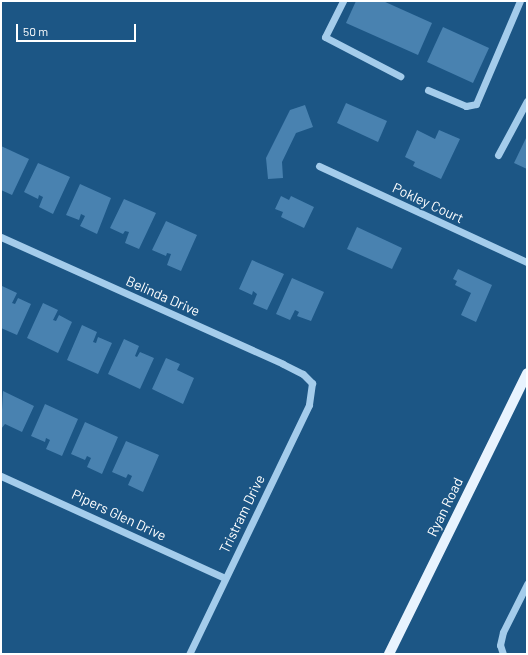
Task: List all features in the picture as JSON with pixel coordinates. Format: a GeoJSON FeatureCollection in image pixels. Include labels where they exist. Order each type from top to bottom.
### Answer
{"type":"FeatureCollection","features":[{"type":"Feature","properties":{"kind":"main road","name":"Ryan Road"},"geometry":{"type":"LineString","coordinates":[[389,654],[527,373]]}},
{"type":"Feature","properties":{"kind":"street"},"geometry":{"type":"LineString","coordinates":[[343,1],[325,37],[400,76]]}},
{"type":"Feature","properties":{"kind":"street"},"geometry":{"type":"LineString","coordinates":[[428,90],[466,106],[476,104],[520,1]]}},
{"type":"Feature","properties":{"kind":"street"},"geometry":{"type":"LineString","coordinates":[[498,155],[527,101]]}},
{"type":"Feature","properties":{"kind":"street","name":"Pokley Court"},"geometry":{"type":"LineString","coordinates":[[319,166],[527,262]]}},
{"type":"Feature","properties":{"kind":"street","name":"Belinda Drive"},"geometry":{"type":"LineString","coordinates":[[1,237],[283,364],[303,374],[312,383]]}},
{"type":"Feature","properties":{"kind":"street","name":"Tristram Drive"},"geometry":{"type":"LineString","coordinates":[[189,654],[307,409],[311,398],[312,383]]}},
{"type":"Feature","properties":{"kind":"street","name":"Pipers Glen Drive"},"geometry":{"type":"LineString","coordinates":[[1,476],[225,578]]}},
{"type":"Feature","properties":{"kind":"street"},"geometry":{"type":"LineString","coordinates":[[503,654],[500,645],[503,632],[527,584]]}},
{"type":"Feature","properties":{"kind":"building"},"geometry":{"type":"Polygon","coordinates":[[[356,1],[383,1],[432,23],[418,55],[346,23],[356,1]]]}},
{"type":"Feature","properties":{"kind":"building"},"geometry":{"type":"Polygon","coordinates":[[[443,27],[489,48],[473,83],[427,62],[443,27]]]}},
{"type":"Feature","properties":{"kind":"building"},"geometry":{"type":"Polygon","coordinates":[[[346,103],[387,121],[378,142],[337,123],[346,103]]]}},
{"type":"Feature","properties":{"kind":"building"},"geometry":{"type":"Polygon","coordinates":[[[305,105],[313,127],[296,133],[282,162],[283,178],[268,179],[266,158],[290,110],[305,105]]]}},
{"type":"Feature","properties":{"kind":"building"},"geometry":{"type":"Polygon","coordinates":[[[417,130],[435,139],[439,130],[460,139],[441,179],[413,166],[415,162],[405,157],[417,130]]]}},
{"type":"Feature","properties":{"kind":"building"},"geometry":{"type":"Polygon","coordinates":[[[527,136],[527,169],[514,163],[527,136]]]}},
{"type":"Feature","properties":{"kind":"building"},"geometry":{"type":"Polygon","coordinates":[[[1,146],[29,159],[12,195],[1,190],[1,146]]]}},
{"type":"Feature","properties":{"kind":"building"},"geometry":{"type":"Polygon","coordinates":[[[38,163],[70,177],[53,214],[39,207],[43,197],[39,195],[38,199],[24,192],[38,163]]]}},
{"type":"Feature","properties":{"kind":"building"},"geometry":{"type":"Polygon","coordinates":[[[80,184],[111,198],[97,234],[80,226],[85,216],[81,214],[79,220],[66,215],[80,184]]]}},
{"type":"Feature","properties":{"kind":"building"},"geometry":{"type":"Polygon","coordinates":[[[281,196],[289,200],[291,196],[314,207],[304,228],[281,217],[283,212],[275,209],[281,196]]]}},
{"type":"Feature","properties":{"kind":"building"},"geometry":{"type":"Polygon","coordinates":[[[124,199],[156,213],[139,249],[125,243],[129,232],[125,231],[123,234],[110,228],[124,199]]]}},
{"type":"Feature","properties":{"kind":"building"},"geometry":{"type":"Polygon","coordinates":[[[166,221],[197,235],[181,271],[167,265],[171,254],[167,253],[166,256],[152,250],[166,221]]]}},
{"type":"Feature","properties":{"kind":"building"},"geometry":{"type":"Polygon","coordinates":[[[357,227],[402,248],[392,269],[347,249],[357,227]]]}},
{"type":"Feature","properties":{"kind":"building"},"geometry":{"type":"Polygon","coordinates":[[[252,260],[284,274],[267,310],[253,304],[257,294],[253,291],[252,295],[239,289],[252,260]]]}},
{"type":"Feature","properties":{"kind":"building"},"geometry":{"type":"Polygon","coordinates":[[[458,269],[492,285],[476,322],[461,315],[471,293],[455,285],[457,281],[453,279],[458,269]]]}},
{"type":"Feature","properties":{"kind":"building"},"geometry":{"type":"Polygon","coordinates":[[[292,278],[324,292],[311,321],[297,316],[299,312],[295,310],[290,320],[276,314],[292,278]]]}},
{"type":"Feature","properties":{"kind":"building"},"geometry":{"type":"Polygon","coordinates":[[[2,286],[17,293],[12,303],[15,304],[18,298],[31,304],[17,335],[1,328],[2,286]]]}},
{"type":"Feature","properties":{"kind":"building"},"geometry":{"type":"Polygon","coordinates":[[[43,303],[58,310],[53,320],[56,321],[59,315],[72,322],[58,353],[27,338],[43,303]]]}},
{"type":"Feature","properties":{"kind":"building"},"geometry":{"type":"Polygon","coordinates":[[[82,325],[97,332],[93,342],[96,343],[98,337],[112,343],[98,374],[67,360],[82,325]]]}},
{"type":"Feature","properties":{"kind":"building"},"geometry":{"type":"Polygon","coordinates":[[[124,339],[139,346],[135,356],[137,357],[140,352],[154,358],[140,389],[108,374],[124,339]]]}},
{"type":"Feature","properties":{"kind":"building"},"geometry":{"type":"Polygon","coordinates":[[[166,358],[180,364],[177,370],[194,378],[183,404],[152,389],[166,358]]]}},
{"type":"Feature","properties":{"kind":"building"},"geometry":{"type":"Polygon","coordinates":[[[3,391],[34,406],[22,432],[5,424],[1,429],[3,391]]]}},
{"type":"Feature","properties":{"kind":"building"},"geometry":{"type":"Polygon","coordinates":[[[45,404],[78,419],[62,456],[46,449],[50,440],[46,438],[45,442],[31,436],[45,404]]]}},
{"type":"Feature","properties":{"kind":"building"},"geometry":{"type":"Polygon","coordinates":[[[85,422],[118,437],[102,474],[87,467],[91,458],[87,456],[85,460],[71,454],[85,422]]]}},
{"type":"Feature","properties":{"kind":"building"},"geometry":{"type":"Polygon","coordinates":[[[126,441],[159,455],[143,492],[128,485],[132,476],[128,474],[126,478],[112,472],[126,441]]]}}]}
